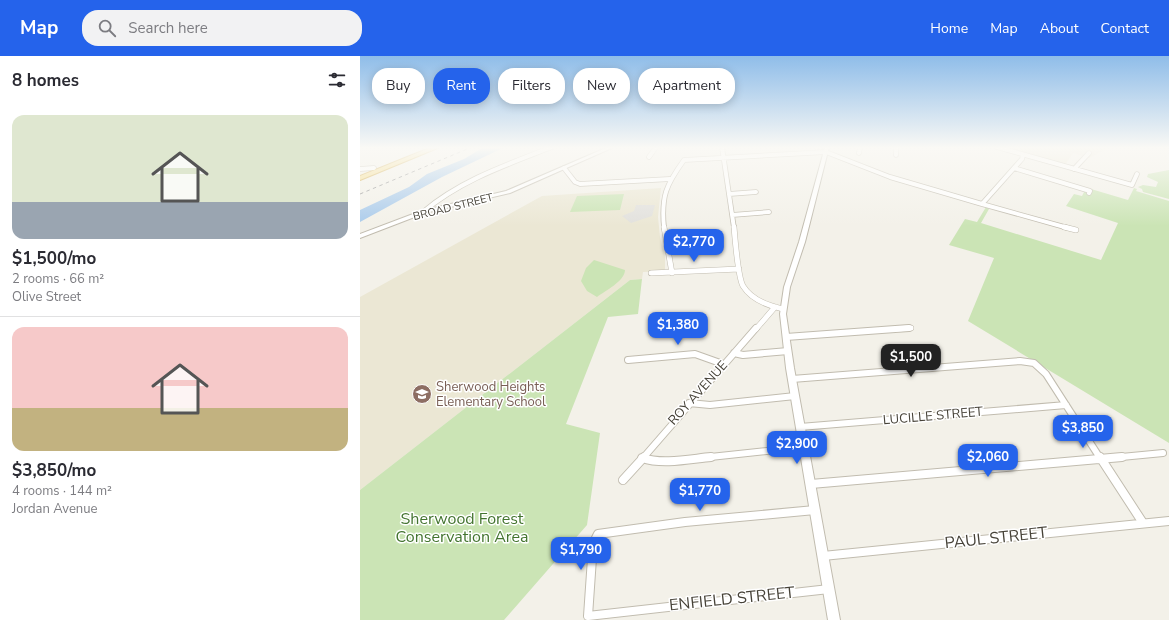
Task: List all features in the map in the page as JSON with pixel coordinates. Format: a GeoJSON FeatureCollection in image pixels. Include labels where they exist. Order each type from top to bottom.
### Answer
{"type":"FeatureCollection","features":[{"type":"Feature","properties":{"kind":"highway"},"geometry":{"type":"LineString","coordinates":[[360,178],[372,173]]}},
{"type":"Feature","properties":{"kind":"street"},"geometry":{"type":"LineString","coordinates":[[423,212],[437,201],[477,177],[486,173]]}},
{"type":"Feature","properties":{"kind":"street","name":"BROAD STREET"},"geometry":{"type":"LineString","coordinates":[[360,236],[423,212],[508,192],[552,173]]}},
{"type":"Feature","properties":{"kind":"street"},"geometry":{"type":"LineString","coordinates":[[568,173],[575,182],[580,184],[670,179]]}},
{"type":"Feature","properties":{"kind":"street"},"geometry":{"type":"LineString","coordinates":[[672,273],[671,259],[664,226],[664,194],[670,179],[674,173]]}},
{"type":"Feature","properties":{"kind":"street"},"geometry":{"type":"LineString","coordinates":[[726,173],[739,269],[745,289],[754,296],[779,308]]}},
{"type":"Feature","properties":{"kind":"street"},"geometry":{"type":"LineString","coordinates":[[820,173],[802,242],[779,308],[786,337],[800,427],[834,620]]}},
{"type":"Feature","properties":{"kind":"street"},"geometry":{"type":"LineString","coordinates":[[881,173],[982,204],[1076,230]]}},
{"type":"Feature","properties":{"kind":"street"},"geometry":{"type":"LineString","coordinates":[[982,204],[1009,173]]}},
{"type":"Feature","properties":{"kind":"street"},"geometry":{"type":"LineString","coordinates":[[1032,173],[1090,191],[1089,193]]}},
{"type":"Feature","properties":{"kind":"street"},"geometry":{"type":"LineString","coordinates":[[1090,173],[1132,185],[1137,174]]}},
{"type":"Feature","properties":{"kind":"street"},"geometry":{"type":"LineString","coordinates":[[729,194],[756,192]]}},
{"type":"Feature","properties":{"kind":"street"},"geometry":{"type":"LineString","coordinates":[[732,215],[769,212]]}},
{"type":"Feature","properties":{"kind":"street"},"geometry":{"type":"LineString","coordinates":[[651,273],[739,269]]}},
{"type":"Feature","properties":{"kind":"street","name":"ROY AVENUE"},"geometry":{"type":"LineString","coordinates":[[622,480],[723,364],[779,308]]}},
{"type":"Feature","properties":{"kind":"street"},"geometry":{"type":"LineString","coordinates":[[786,337],[911,328]]}},
{"type":"Feature","properties":{"kind":"street"},"geometry":{"type":"LineString","coordinates":[[734,353],[743,355],[788,351]]}},
{"type":"Feature","properties":{"kind":"street"},"geometry":{"type":"LineString","coordinates":[[628,360],[695,354],[723,364]]}},
{"type":"Feature","properties":{"kind":"street"},"geometry":{"type":"LineString","coordinates":[[792,379],[1020,361],[1032,363],[1043,370],[1143,523]]}},
{"type":"Feature","properties":{"kind":"street"},"geometry":{"type":"LineString","coordinates":[[689,403],[710,404],[795,396]]}},
{"type":"Feature","properties":{"kind":"street","name":"LUCILLE STREET"},"geometry":{"type":"LineString","coordinates":[[800,427],[1066,405]]}},
{"type":"Feature","properties":{"kind":"street"},"geometry":{"type":"LineString","coordinates":[[642,458],[653,460],[678,460],[804,447]]}},
{"type":"Feature","properties":{"kind":"street"},"geometry":{"type":"LineString","coordinates":[[811,484],[1163,453]]}},
{"type":"Feature","properties":{"kind":"street","name":"ENFIELD STREET"},"geometry":{"type":"LineString","coordinates":[[815,510],[685,522],[606,532],[596,536],[593,544],[588,616],[829,589]]}},
{"type":"Feature","properties":{"kind":"street","name":"PAUL STREET"},"geometry":{"type":"LineString","coordinates":[[823,556],[1169,521]]}},
{"type":"Feature","properties":{"kind":"shaded area","name":"Sherwood Heights Elementary School"},"geometry":{"type":"Polygon","coordinates":[[[661,188],[658,217],[660,237],[665,257],[665,271],[643,272],[642,279],[630,280],[360,490],[360,297],[542,196],[661,188]]]}},
{"type":"Feature","properties":{"kind":"shaded area"},"geometry":{"type":"Polygon","coordinates":[[[636,205],[655,205],[652,216],[631,223],[622,216],[634,211],[636,205]]]}},
{"type":"Feature","properties":{"kind":"green space"},"geometry":{"type":"Polygon","coordinates":[[[1169,173],[1169,199],[1143,192],[1142,189],[1138,187],[1143,185],[1156,187],[1158,182],[1147,177],[1148,174],[1169,173]]]}},
{"type":"Feature","properties":{"kind":"green space"},"geometry":{"type":"Polygon","coordinates":[[[1134,188],[1137,189],[1136,191],[1169,201],[1169,443],[968,321],[994,258],[949,245],[965,219],[977,222],[986,207],[989,209],[981,223],[1101,260],[1118,223],[1066,206],[1074,194],[1082,196],[1085,190],[1091,189],[1128,200],[1134,188]]]}},
{"type":"Feature","properties":{"kind":"green space"},"geometry":{"type":"Polygon","coordinates":[[[624,194],[620,210],[570,212],[577,196],[624,194]]]}},
{"type":"Feature","properties":{"kind":"green space"},"geometry":{"type":"Polygon","coordinates":[[[594,260],[625,270],[622,278],[618,282],[597,297],[587,291],[581,281],[586,268],[594,260]]]}},
{"type":"Feature","properties":{"kind":"green space","name":"Sherwood Forest Conservation Area"},"geometry":{"type":"Polygon","coordinates":[[[642,279],[638,314],[608,317],[566,424],[600,433],[587,525],[504,620],[360,620],[360,490],[630,280],[642,279]]]}},
{"type":"Feature","properties":{"kind":"water"},"geometry":{"type":"Polygon","coordinates":[[[450,173],[360,222],[360,210],[409,187],[427,174],[450,173]]]}},
{"type":"Feature","properties":{"kind":"railway"},"geometry":{"type":"LineString","coordinates":[[360,194],[409,173]]}},
{"type":"Feature","properties":{"kind":"place","name":"Sherwood Heights Elementary School"},"geometry":{"type":"Point","coordinates":[422,394]}}]}
